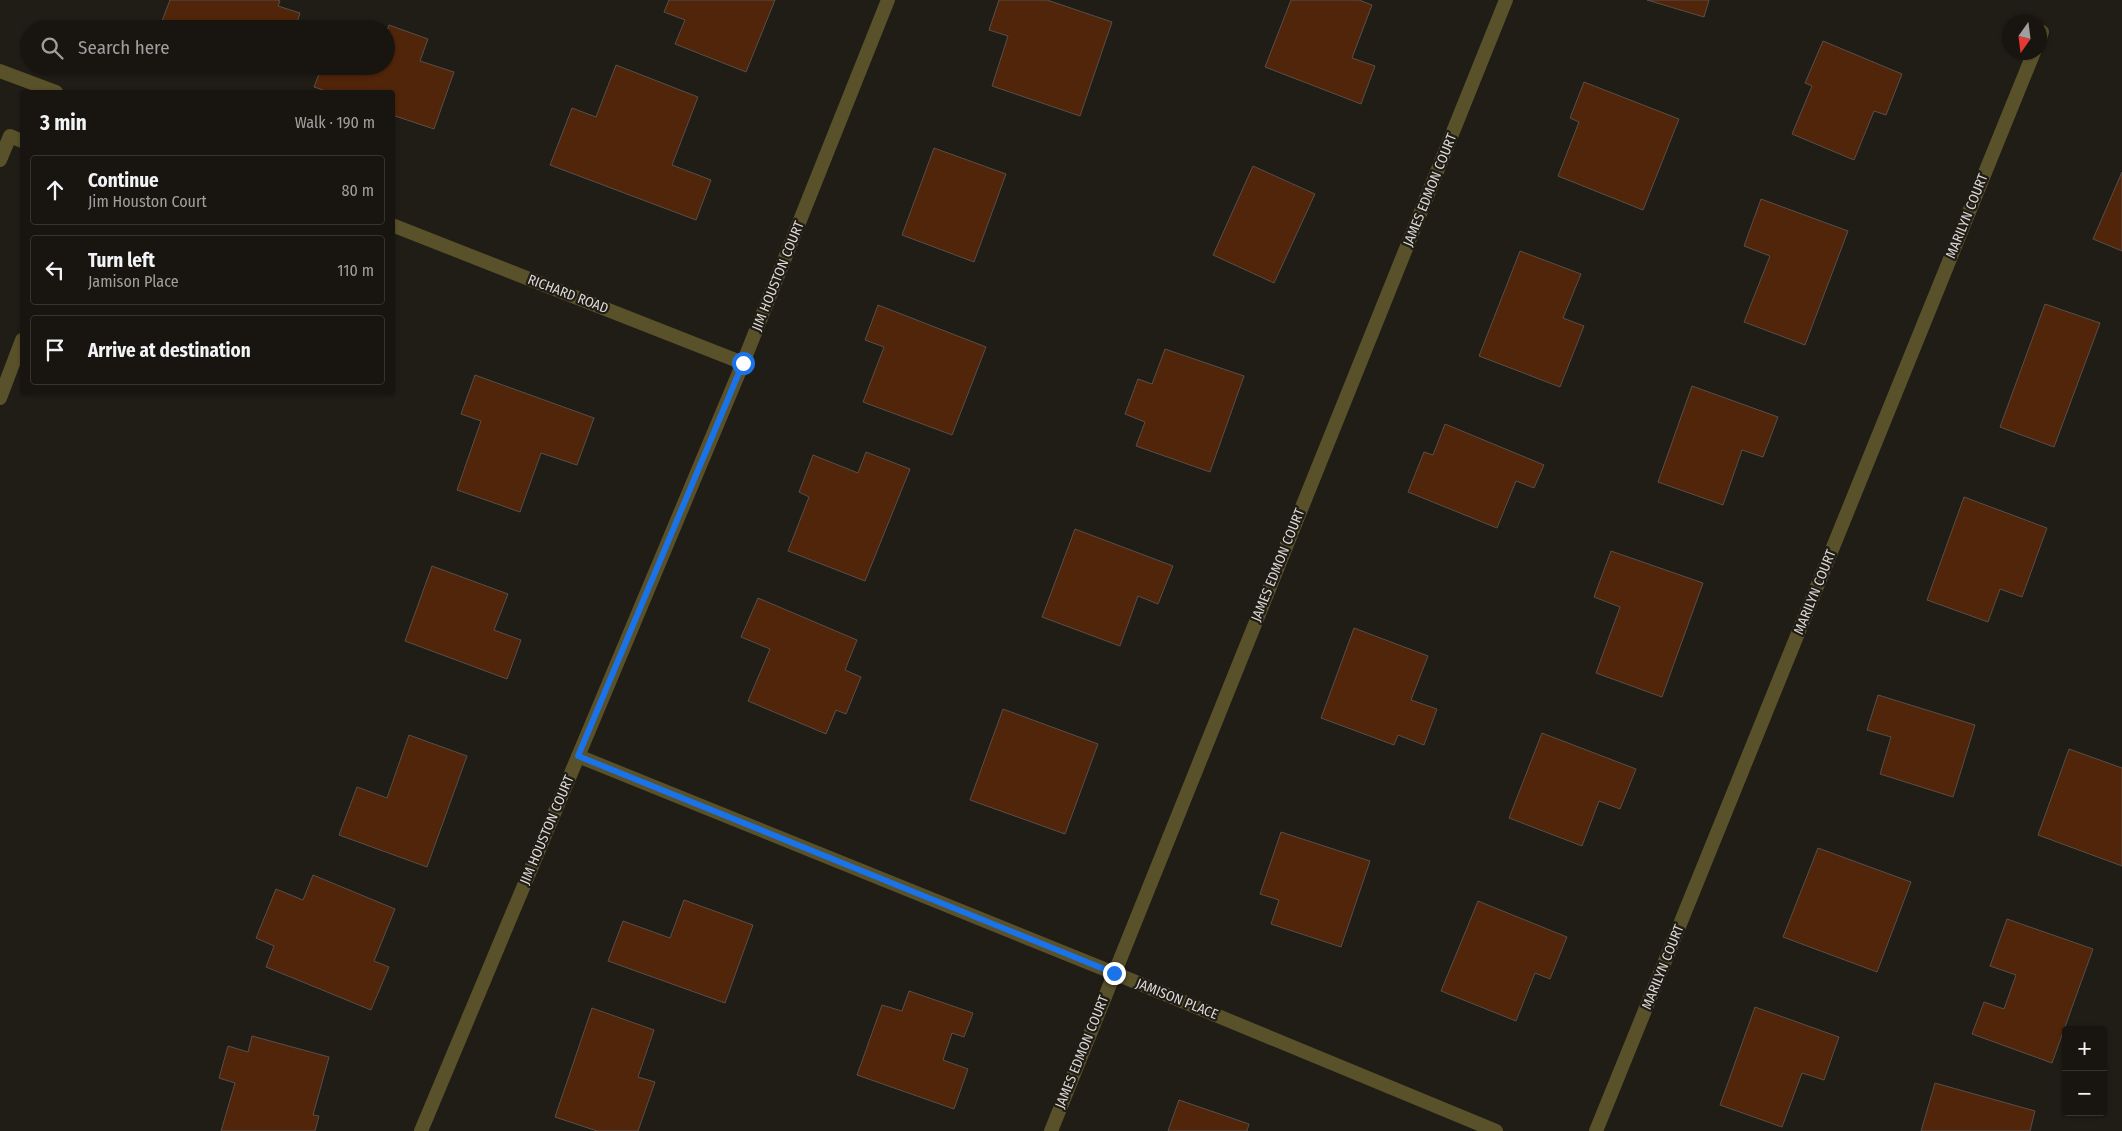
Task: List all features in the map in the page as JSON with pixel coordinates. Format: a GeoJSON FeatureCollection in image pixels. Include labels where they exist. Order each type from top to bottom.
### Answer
{"type":"FeatureCollection","features":[{"type":"Feature","properties":{"kind":"street","name":"JIM HOUSTON COURT"},"geometry":{"type":"LineString","coordinates":[[421,1131],[743,363],[888,0]]}},
{"type":"Feature","properties":{"kind":"street","name":"JAMES EDMON COURT"},"geometry":{"type":"LineString","coordinates":[[1050,1131],[1506,0]]}},
{"type":"Feature","properties":{"kind":"street","name":"MARILYN COURT"},"geometry":{"type":"LineString","coordinates":[[1596,1131],[2031,60]]}},
{"type":"Feature","properties":{"kind":"street"},"geometry":{"type":"LineString","coordinates":[[0,70],[51,90]]}},
{"type":"Feature","properties":{"kind":"street"},"geometry":{"type":"LineString","coordinates":[[0,160],[10,136],[20,140]]}},
{"type":"Feature","properties":{"kind":"street","name":"RICHARD ROAD"},"geometry":{"type":"LineString","coordinates":[[395,226],[743,363]]}},
{"type":"Feature","properties":{"kind":"street"},"geometry":{"type":"LineString","coordinates":[[0,398],[20,345]]}},
{"type":"Feature","properties":{"kind":"street","name":"JAMISON PLACE"},"geometry":{"type":"LineString","coordinates":[[578,756],[1114,973],[1496,1131]]}},
{"type":"Feature","properties":{"kind":"building"},"geometry":{"type":"Polygon","coordinates":[[[170,0],[277,0],[280,1],[278,6],[300,13],[298,20],[162,20],[170,0]]]}},
{"type":"Feature","properties":{"kind":"building"},"geometry":{"type":"Polygon","coordinates":[[[669,0],[775,0],[746,72],[675,44],[685,20],[664,12],[669,0]]]}},
{"type":"Feature","properties":{"kind":"building"},"geometry":{"type":"Polygon","coordinates":[[[999,0],[1047,0],[1112,22],[1080,116],[992,86],[1008,36],[989,30],[999,0]]]}},
{"type":"Feature","properties":{"kind":"building"},"geometry":{"type":"Polygon","coordinates":[[[1291,0],[1359,0],[1372,5],[1352,58],[1375,66],[1361,104],[1265,67],[1291,0]]]}},
{"type":"Feature","properties":{"kind":"building"},"geometry":{"type":"Polygon","coordinates":[[[1647,0],[1709,0],[1704,17],[1647,0]]]}},
{"type":"Feature","properties":{"kind":"building"},"geometry":{"type":"Polygon","coordinates":[[[395,27],[428,39],[420,61],[454,72],[434,129],[395,116],[395,90],[323,90],[314,87],[319,75],[395,75],[395,27]]]}},
{"type":"Feature","properties":{"kind":"building"},"geometry":{"type":"Polygon","coordinates":[[[1823,41],[1902,74],[1886,115],[1874,111],[1854,160],[1792,134],[1812,86],[1805,83],[1823,41]]]}},
{"type":"Feature","properties":{"kind":"building"},"geometry":{"type":"Polygon","coordinates":[[[616,65],[698,97],[672,165],[711,180],[696,220],[550,165],[572,108],[596,117],[616,65]]]}},
{"type":"Feature","properties":{"kind":"building"},"geometry":{"type":"Polygon","coordinates":[[[1584,82],[1679,119],[1643,210],[1558,176],[1579,122],[1570,118],[1584,82]]]}},
{"type":"Feature","properties":{"kind":"building"},"geometry":{"type":"Polygon","coordinates":[[[934,148],[1006,174],[974,262],[902,235],[934,148]]]}},
{"type":"Feature","properties":{"kind":"building"},"geometry":{"type":"Polygon","coordinates":[[[1253,166],[1315,194],[1274,283],[1213,255],[1253,166]]]}},
{"type":"Feature","properties":{"kind":"building"},"geometry":{"type":"Polygon","coordinates":[[[2122,172],[2122,251],[2093,239],[2122,172]]]}},
{"type":"Feature","properties":{"kind":"building"},"geometry":{"type":"Polygon","coordinates":[[[1761,199],[1848,231],[1805,345],[1744,322],[1770,256],[1744,246],[1761,199]]]}},
{"type":"Feature","properties":{"kind":"building"},"geometry":{"type":"Polygon","coordinates":[[[1520,251],[1581,274],[1563,318],[1584,326],[1560,387],[1479,356],[1520,251]]]}},
{"type":"Feature","properties":{"kind":"building"},"geometry":{"type":"Polygon","coordinates":[[[2045,304],[2100,323],[2054,447],[2000,427],[2045,304]]]}},
{"type":"Feature","properties":{"kind":"building"},"geometry":{"type":"Polygon","coordinates":[[[878,305],[986,347],[952,435],[863,402],[884,347],[865,340],[878,305]]]}},
{"type":"Feature","properties":{"kind":"building"},"geometry":{"type":"Polygon","coordinates":[[[1165,349],[1244,376],[1210,472],[1136,446],[1145,422],[1125,414],[1138,379],[1152,384],[1165,349]]]}},
{"type":"Feature","properties":{"kind":"building"},"geometry":{"type":"Polygon","coordinates":[[[475,375],[594,418],[577,465],[541,453],[520,512],[457,490],[481,421],[461,414],[475,375]]]}},
{"type":"Feature","properties":{"kind":"building"},"geometry":{"type":"Polygon","coordinates":[[[1692,386],[1778,417],[1763,457],[1742,450],[1723,505],[1658,482],[1692,386]]]}},
{"type":"Feature","properties":{"kind":"building"},"geometry":{"type":"Polygon","coordinates":[[[1445,424],[1544,465],[1534,488],[1516,481],[1497,528],[1408,492],[1424,452],[1433,455],[1445,424]]]}},
{"type":"Feature","properties":{"kind":"building"},"geometry":{"type":"Polygon","coordinates":[[[866,452],[910,469],[865,581],[788,551],[809,497],[799,492],[813,455],[858,473],[866,452]]]}},
{"type":"Feature","properties":{"kind":"building"},"geometry":{"type":"Polygon","coordinates":[[[1964,497],[2047,528],[2022,597],[2000,589],[1988,622],[1927,600],[1964,497]]]}},
{"type":"Feature","properties":{"kind":"building"},"geometry":{"type":"Polygon","coordinates":[[[1075,529],[1173,566],[1158,604],[1138,596],[1120,646],[1042,617],[1075,529]]]}},
{"type":"Feature","properties":{"kind":"building"},"geometry":{"type":"Polygon","coordinates":[[[1611,551],[1703,583],[1662,697],[1596,673],[1620,607],[1594,597],[1611,551]]]}},
{"type":"Feature","properties":{"kind":"building"},"geometry":{"type":"Polygon","coordinates":[[[432,566],[508,594],[494,630],[521,640],[507,679],[405,641],[432,566]]]}},
{"type":"Feature","properties":{"kind":"building"},"geometry":{"type":"Polygon","coordinates":[[[758,598],[857,640],[845,670],[861,677],[846,714],[836,710],[826,734],[748,701],[770,649],[741,637],[758,598]]]}},
{"type":"Feature","properties":{"kind":"building"},"geometry":{"type":"Polygon","coordinates":[[[1354,628],[1428,656],[1411,700],[1437,709],[1424,745],[1398,735],[1394,745],[1321,718],[1354,628]]]}},
{"type":"Feature","properties":{"kind":"building"},"geometry":{"type":"Polygon","coordinates":[[[1878,695],[1975,725],[1953,797],[1880,774],[1891,737],[1867,730],[1878,695]]]}},
{"type":"Feature","properties":{"kind":"building"},"geometry":{"type":"Polygon","coordinates":[[[1003,709],[1098,744],[1065,834],[970,800],[1003,709]]]}},
{"type":"Feature","properties":{"kind":"building"},"geometry":{"type":"Polygon","coordinates":[[[1542,733],[1636,769],[1620,809],[1599,801],[1582,846],[1509,818],[1542,733]]]}},
{"type":"Feature","properties":{"kind":"building"},"geometry":{"type":"Polygon","coordinates":[[[409,735],[467,756],[427,867],[339,835],[357,787],[387,798],[409,735]]]}},
{"type":"Feature","properties":{"kind":"building"},"geometry":{"type":"Polygon","coordinates":[[[2069,749],[2122,768],[2122,866],[2038,835],[2069,749]]]}},
{"type":"Feature","properties":{"kind":"building"},"geometry":{"type":"Polygon","coordinates":[[[1281,832],[1370,861],[1341,947],[1271,924],[1279,900],[1260,894],[1281,832]]]}},
{"type":"Feature","properties":{"kind":"building"},"geometry":{"type":"Polygon","coordinates":[[[1818,848],[1911,882],[1877,972],[1783,937],[1818,848]]]}},
{"type":"Feature","properties":{"kind":"building"},"geometry":{"type":"Polygon","coordinates":[[[313,875],[395,909],[374,961],[389,967],[371,1010],[266,967],[274,946],[256,938],[276,889],[303,900],[313,875]]]}},
{"type":"Feature","properties":{"kind":"building"},"geometry":{"type":"Polygon","coordinates":[[[684,900],[753,925],[725,1003],[608,961],[623,921],[670,938],[684,900]]]}},
{"type":"Feature","properties":{"kind":"building"},"geometry":{"type":"Polygon","coordinates":[[[1478,901],[1567,937],[1550,979],[1535,973],[1516,1021],[1441,991],[1478,901]]]}},
{"type":"Feature","properties":{"kind":"building"},"geometry":{"type":"Polygon","coordinates":[[[2007,919],[2093,949],[2065,1026],[2062,1026],[2062,1035],[2052,1063],[1972,1034],[1984,1002],[2004,1009],[2016,975],[1990,966],[2007,919]]]}},
{"type":"Feature","properties":{"kind":"building"},"geometry":{"type":"Polygon","coordinates":[[[909,991],[973,1013],[964,1037],[952,1033],[943,1060],[968,1069],[954,1109],[857,1075],[882,1005],[902,1011],[909,991]]]}},
{"type":"Feature","properties":{"kind":"building"},"geometry":{"type":"Polygon","coordinates":[[[1755,1007],[1839,1037],[1824,1080],[1802,1073],[1782,1127],[1720,1105],[1755,1007]]]}},
{"type":"Feature","properties":{"kind":"building"},"geometry":{"type":"Polygon","coordinates":[[[592,1008],[654,1030],[638,1077],[655,1082],[638,1131],[597,1131],[555,1117],[592,1008]]]}},
{"type":"Feature","properties":{"kind":"building"},"geometry":{"type":"Polygon","coordinates":[[[252,1036],[329,1057],[313,1115],[319,1116],[315,1131],[221,1131],[235,1083],[219,1078],[228,1046],[248,1052],[252,1036]]]}},
{"type":"Feature","properties":{"kind":"building"},"geometry":{"type":"Polygon","coordinates":[[[1935,1083],[2035,1111],[2030,1131],[1921,1131],[1935,1083]]]}},
{"type":"Feature","properties":{"kind":"building"},"geometry":{"type":"Polygon","coordinates":[[[1179,1100],[1249,1124],[1247,1131],[1168,1131],[1179,1100]]]}},
{"type":"Feature","properties":{"kind":"route"},"geometry":{"type":"LineString","coordinates":[[743,363],[578,756],[1114,973]]}}]}
